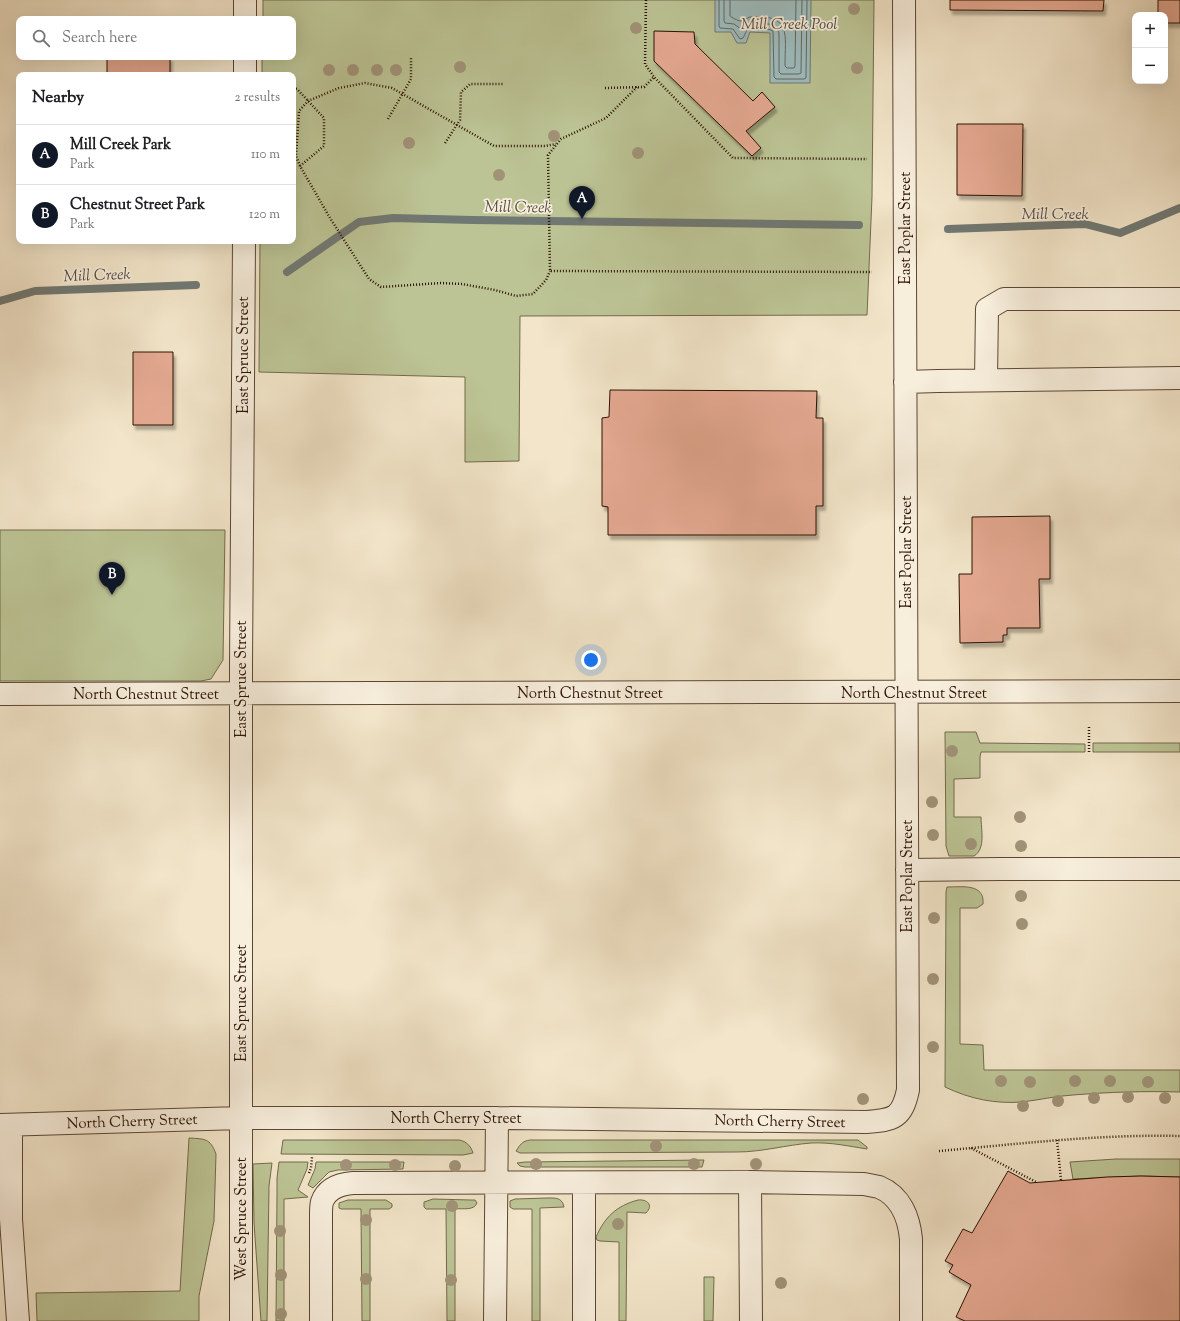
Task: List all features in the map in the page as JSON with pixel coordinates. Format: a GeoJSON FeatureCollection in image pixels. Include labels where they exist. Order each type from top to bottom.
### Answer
{"type":"FeatureCollection","features":[{"type":"Feature","properties":{"kind":"street"},"geometry":{"type":"LineString","coordinates":[[245,0],[245,16]]}},
{"type":"Feature","properties":{"kind":"street","name":"East Poplar Street"},"geometry":{"type":"LineString","coordinates":[[904,0],[908,1090],[905,1104]]}},
{"type":"Feature","properties":{"kind":"street"},"geometry":{"type":"LineString","coordinates":[[245,60],[245,72]]}},
{"type":"Feature","properties":{"kind":"street","name":"East Spruce Street"},"geometry":{"type":"LineString","coordinates":[[241,1118],[241,694],[244,244]]}},
{"type":"Feature","properties":{"kind":"street"},"geometry":{"type":"LineString","coordinates":[[986,380],[987,309],[1004,299],[1180,299]]}},
{"type":"Feature","properties":{"kind":"street"},"geometry":{"type":"LineString","coordinates":[[905,382],[1180,378]]}},
{"type":"Feature","properties":{"kind":"street","name":"North Chestnut Street"},"geometry":{"type":"LineString","coordinates":[[0,694],[1180,692]]}},
{"type":"Feature","properties":{"kind":"street"},"geometry":{"type":"LineString","coordinates":[[907,870],[1180,869]]}},
{"type":"Feature","properties":{"kind":"street","name":"North Cherry Street"},"geometry":{"type":"LineString","coordinates":[[6,1125],[241,1118],[497,1118],[866,1122],[890,1119],[900,1112],[905,1104]]}},
{"type":"Feature","properties":{"kind":"street","name":"West Spruce Street"},"geometry":{"type":"LineString","coordinates":[[241,1118],[241,1321]]}},
{"type":"Feature","properties":{"kind":"street"},"geometry":{"type":"LineString","coordinates":[[495,1321],[497,1118]]}},
{"type":"Feature","properties":{"kind":"street"},"geometry":{"type":"LineString","coordinates":[[6,1125],[18,1321]]}},
{"type":"Feature","properties":{"kind":"street"},"geometry":{"type":"LineString","coordinates":[[321,1321],[322,1202],[334,1187],[353,1183],[750,1182],[864,1184],[879,1187],[891,1194],[906,1214],[912,1239],[911,1321]]}},
{"type":"Feature","properties":{"kind":"street"},"geometry":{"type":"LineString","coordinates":[[750,1182],[751,1321]]}},
{"type":"Feature","properties":{"kind":"street"},"geometry":{"type":"LineString","coordinates":[[584,1183],[584,1321]]}},
{"type":"Feature","properties":{"kind":"path"},"geometry":{"type":"LineString","coordinates":[[646,0],[645,64],[654,77],[733,158],[867,159]]}},
{"type":"Feature","properties":{"kind":"path"},"geometry":{"type":"LineString","coordinates":[[388,119],[411,79],[411,57]]}},
{"type":"Feature","properties":{"kind":"path"},"geometry":{"type":"LineString","coordinates":[[605,88],[644,87],[654,77]]}},
{"type":"Feature","properties":{"kind":"path"},"geometry":{"type":"LineString","coordinates":[[557,144],[545,146],[494,146],[392,88],[366,83],[339,88],[308,101],[299,111],[296,156],[300,166],[330,218],[359,264],[369,279],[381,287],[441,283],[462,284],[495,290],[516,296],[533,294],[546,280],[550,271],[548,156],[561,139],[606,118],[637,87]]}},
{"type":"Feature","properties":{"kind":"path"},"geometry":{"type":"LineString","coordinates":[[445,143],[460,120],[461,92],[470,84],[503,84]]}},
{"type":"Feature","properties":{"kind":"path"},"geometry":{"type":"LineString","coordinates":[[296,89],[324,118],[324,146],[300,166]]}},
{"type":"Feature","properties":{"kind":"path"},"geometry":{"type":"LineString","coordinates":[[550,271],[872,272]]}},
{"type":"Feature","properties":{"kind":"path"},"geometry":{"type":"LineString","coordinates":[[1088,727],[1089,752]]}},
{"type":"Feature","properties":{"kind":"path"},"geometry":{"type":"LineString","coordinates":[[939,1151],[1057,1140],[1121,1136],[1180,1136]]}},
{"type":"Feature","properties":{"kind":"path"},"geometry":{"type":"LineString","coordinates":[[1057,1140],[1061,1180]]}},
{"type":"Feature","properties":{"kind":"path"},"geometry":{"type":"LineString","coordinates":[[971,1148],[1036,1182]]}},
{"type":"Feature","properties":{"kind":"green space"},"geometry":{"type":"Polygon","coordinates":[[[263,0],[874,0],[872,197],[867,315],[520,316],[519,461],[465,462],[465,377],[259,372],[260,244],[296,244],[296,72],[262,72],[262,60],[296,60],[296,16],[263,16],[263,0]]]}},
{"type":"Feature","properties":{"kind":"green space"},"geometry":{"type":"Polygon","coordinates":[[[0,530],[225,530],[223,660],[211,679],[201,681],[0,681],[0,530]]]}},
{"type":"Feature","properties":{"kind":"green space"},"geometry":{"type":"Polygon","coordinates":[[[945,732],[976,732],[980,743],[1085,744],[1085,752],[981,752],[980,778],[954,779],[954,817],[981,817],[982,838],[980,849],[974,856],[949,856],[946,846],[945,732]]]}},
{"type":"Feature","properties":{"kind":"green space"},"geometry":{"type":"Polygon","coordinates":[[[1093,743],[1180,743],[1180,752],[1093,752],[1093,743]]]}},
{"type":"Feature","properties":{"kind":"green space"},"geometry":{"type":"Polygon","coordinates":[[[947,887],[965,887],[976,889],[983,897],[983,904],[977,908],[960,908],[960,1044],[983,1045],[984,1070],[1180,1070],[1180,1092],[1100,1093],[1022,1102],[1002,1102],[973,1098],[945,1087],[947,887]]]}},
{"type":"Feature","properties":{"kind":"green space"},"geometry":{"type":"Polygon","coordinates":[[[189,1138],[206,1140],[212,1145],[216,1154],[214,1221],[199,1296],[199,1321],[37,1321],[36,1293],[180,1291],[189,1138]]]}},
{"type":"Feature","properties":{"kind":"green space"},"geometry":{"type":"Polygon","coordinates":[[[283,1140],[459,1140],[468,1144],[473,1153],[463,1155],[281,1154],[283,1140]]]}},
{"type":"Feature","properties":{"kind":"green space"},"geometry":{"type":"Polygon","coordinates":[[[530,1140],[858,1140],[867,1147],[867,1149],[839,1144],[811,1143],[756,1151],[737,1152],[520,1153],[516,1151],[523,1142],[530,1140]]]}},
{"type":"Feature","properties":{"kind":"green space"},"geometry":{"type":"Polygon","coordinates":[[[1116,1159],[1180,1159],[1180,1177],[1141,1176],[1073,1179],[1070,1162],[1116,1159]]]}},
{"type":"Feature","properties":{"kind":"green space"},"geometry":{"type":"Polygon","coordinates":[[[704,1160],[702,1167],[525,1167],[520,1166],[517,1163],[525,1162],[704,1160]]]}},
{"type":"Feature","properties":{"kind":"green space"},"geometry":{"type":"Polygon","coordinates":[[[279,1162],[308,1162],[307,1169],[298,1190],[308,1197],[284,1199],[284,1321],[276,1321],[277,1178],[279,1162]]]}},
{"type":"Feature","properties":{"kind":"green space"},"geometry":{"type":"Polygon","coordinates":[[[316,1162],[404,1162],[403,1169],[338,1170],[329,1172],[313,1188],[308,1185],[315,1169],[316,1162]]]}},
{"type":"Feature","properties":{"kind":"green space"},"geometry":{"type":"Polygon","coordinates":[[[272,1163],[269,1186],[267,1321],[261,1321],[254,1223],[253,1164],[272,1163]]]}},
{"type":"Feature","properties":{"kind":"green space"},"geometry":{"type":"Polygon","coordinates":[[[555,1198],[562,1201],[564,1207],[540,1208],[540,1321],[532,1321],[532,1209],[513,1209],[510,1207],[510,1201],[515,1199],[555,1198]]]}},
{"type":"Feature","properties":{"kind":"green space"},"geometry":{"type":"Polygon","coordinates":[[[433,1199],[475,1200],[477,1203],[476,1206],[468,1209],[455,1209],[455,1321],[447,1321],[446,1209],[426,1209],[424,1207],[424,1202],[433,1199]]]}},
{"type":"Feature","properties":{"kind":"green space"},"geometry":{"type":"Polygon","coordinates":[[[348,1200],[386,1200],[392,1204],[392,1207],[389,1209],[370,1209],[370,1321],[362,1321],[361,1209],[339,1208],[339,1203],[348,1200]]]}},
{"type":"Feature","properties":{"kind":"green space"},"geometry":{"type":"Polygon","coordinates":[[[644,1200],[648,1203],[649,1207],[646,1213],[627,1212],[626,1321],[619,1321],[619,1242],[600,1241],[597,1240],[596,1237],[607,1218],[612,1213],[630,1202],[644,1200]]]}},
{"type":"Feature","properties":{"kind":"green space"},"geometry":{"type":"Polygon","coordinates":[[[704,1277],[714,1277],[713,1321],[704,1321],[704,1277]]]}},
{"type":"Feature","properties":{"kind":"water","name":"Mill Creek Pool"},"geometry":{"type":"Polygon","coordinates":[[[715,0],[811,0],[810,83],[770,83],[770,33],[750,32],[746,43],[737,43],[731,32],[715,32],[715,0]]]}},
{"type":"Feature","properties":{"kind":"building"},"geometry":{"type":"Polygon","coordinates":[[[950,0],[1104,0],[1103,11],[950,10],[950,0]]]}},
{"type":"Feature","properties":{"kind":"building"},"geometry":{"type":"Polygon","coordinates":[[[1158,0],[1180,0],[1180,23],[1168,23],[1168,12],[1158,12],[1158,0]]]}},
{"type":"Feature","properties":{"kind":"building"},"geometry":{"type":"Polygon","coordinates":[[[654,31],[694,32],[695,44],[753,101],[762,92],[775,107],[746,131],[761,148],[752,156],[654,61],[654,31]]]}},
{"type":"Feature","properties":{"kind":"building"},"geometry":{"type":"Polygon","coordinates":[[[107,60],[170,60],[170,72],[107,72],[107,60]]]}},
{"type":"Feature","properties":{"kind":"building"},"geometry":{"type":"Polygon","coordinates":[[[957,124],[1023,124],[1022,196],[957,195],[957,124]]]}},
{"type":"Feature","properties":{"kind":"building"},"geometry":{"type":"Polygon","coordinates":[[[133,352],[173,352],[173,425],[133,425],[133,352]]]}},
{"type":"Feature","properties":{"kind":"building"},"geometry":{"type":"Polygon","coordinates":[[[610,390],[817,391],[816,418],[823,418],[823,506],[816,506],[816,535],[608,535],[608,507],[602,506],[602,418],[609,417],[610,390]]]}},
{"type":"Feature","properties":{"kind":"building"},"geometry":{"type":"Polygon","coordinates":[[[1050,516],[1050,579],[1039,579],[1040,628],[1007,628],[1007,635],[1003,635],[1003,642],[960,643],[959,574],[972,574],[972,517],[1050,516]]]}},
{"type":"Feature","properties":{"kind":"building"},"geometry":{"type":"Polygon","coordinates":[[[1008,1171],[1030,1183],[1107,1177],[1180,1177],[1180,1321],[965,1321],[956,1317],[971,1285],[949,1272],[953,1265],[945,1261],[963,1229],[972,1233],[1008,1171]]]}},
{"type":"Feature","properties":{"kind":"waterway","name":"Mill Creek"},"geometry":{"type":"LineString","coordinates":[[948,229],[1085,224],[1120,233],[1180,208]]}},
{"type":"Feature","properties":{"kind":"waterway","name":"Mill Creek"},"geometry":{"type":"LineString","coordinates":[[287,272],[359,222],[393,218],[859,225]]}},
{"type":"Feature","properties":{"kind":"waterway","name":"Mill Creek"},"geometry":{"type":"LineString","coordinates":[[0,301],[35,291],[196,285]]}},
{"type":"Feature","properties":{"kind":"place","name":"Mill Creek Park"},"geometry":{"type":"Point","coordinates":[582,219]}},
{"type":"Feature","properties":{"kind":"place","name":"Chestnut Street Park"},"geometry":{"type":"Point","coordinates":[112,595]}}]}
